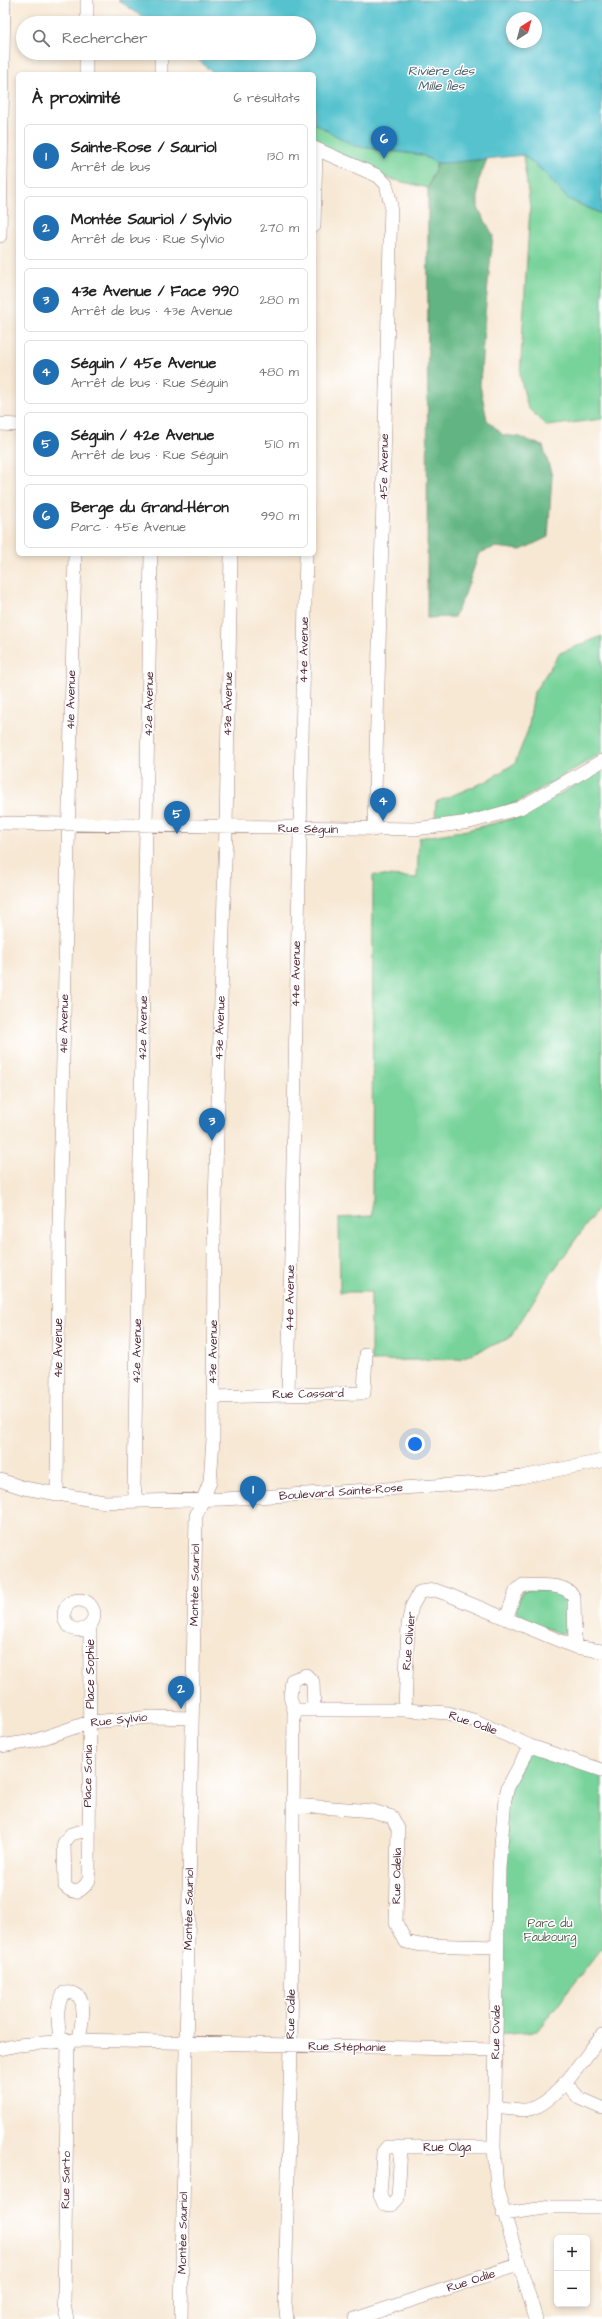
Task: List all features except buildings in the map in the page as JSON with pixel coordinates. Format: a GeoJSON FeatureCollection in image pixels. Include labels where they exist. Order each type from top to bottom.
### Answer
{"type":"FeatureCollection","features":[{"type":"Feature","properties":{"kind":"street"},"geometry":{"type":"LineString","coordinates":[[0,236],[4,0]]}},
{"type":"Feature","properties":{"kind":"street"},"geometry":{"type":"LineString","coordinates":[[87,0],[87,16]]}},
{"type":"Feature","properties":{"kind":"street"},"geometry":{"type":"LineString","coordinates":[[86,60],[86,72]]}},
{"type":"Feature","properties":{"kind":"street"},"geometry":{"type":"LineString","coordinates":[[160,72],[161,60]]}},
{"type":"Feature","properties":{"kind":"street","name":"45e Avenue"},"geometry":{"type":"LineString","coordinates":[[316,149],[378,176],[386,184],[390,205],[374,830]]}},
{"type":"Feature","properties":{"kind":"street"},"geometry":{"type":"LineString","coordinates":[[0,424],[16,425]]}},
{"type":"Feature","properties":{"kind":"street","name":"41e Avenue"},"geometry":{"type":"LineString","coordinates":[[57,1495],[59,1224],[74,556]]}},
{"type":"Feature","properties":{"kind":"street","name":"42e Avenue"},"geometry":{"type":"LineString","coordinates":[[136,1501],[134,1477],[152,556]]}},
{"type":"Feature","properties":{"kind":"street","name":"43e Avenue"},"geometry":{"type":"LineString","coordinates":[[202,1500],[210,1482],[213,1396],[214,1239],[226,827],[231,556]]}},
{"type":"Feature","properties":{"kind":"street","name":"44e Avenue"},"geometry":{"type":"LineString","coordinates":[[288,1395],[306,556]]}},
{"type":"Feature","properties":{"kind":"street","name":"Rue Séguin"},"geometry":{"type":"LineString","coordinates":[[0,823],[374,830],[443,826],[498,815],[520,808],[602,761]]}},
{"type":"Feature","properties":{"kind":"street","name":"Rue Cassard"},"geometry":{"type":"LineString","coordinates":[[213,1396],[364,1393],[366,1354]]}},
{"type":"Feature","properties":{"kind":"street","name":"Boulevard Sainte-Rose"},"geometry":{"type":"LineString","coordinates":[[564,1467],[602,1451]]}},
{"type":"Feature","properties":{"kind":"street","name":"Boulevard Sainte-Rose"},"geometry":{"type":"LineString","coordinates":[[0,1480],[57,1495],[104,1502],[202,1500],[481,1482],[521,1477],[564,1467],[602,1461]]}},
{"type":"Feature","properties":{"kind":"street","name":"Montée Sauriol"},"geometry":{"type":"LineString","coordinates":[[181,2319],[196,1516],[202,1500]]}},
{"type":"Feature","properties":{"kind":"street"},"geometry":{"type":"LineString","coordinates":[[506,1619],[516,1591],[523,1585],[563,1587],[570,1591],[574,1597],[575,1647]]}},
{"type":"Feature","properties":{"kind":"street","name":"Rue Olivier"},"geometry":{"type":"LineString","coordinates":[[405,1710],[408,1624],[412,1606],[420,1592],[435,1590],[575,1647],[602,1651]]}},
{"type":"Feature","properties":{"kind":"street","name":"Place Sophie"},"geometry":{"type":"LineString","coordinates":[[90,1625],[90,1722]]}},
{"type":"Feature","properties":{"kind":"street","name":"Rue Odile"},"geometry":{"type":"LineString","coordinates":[[287,2319],[285,2302],[291,2045],[294,1710],[290,1697],[292,1680],[306,1674],[313,1682],[314,1710]]}},
{"type":"Feature","properties":{"kind":"street","name":"Rue Odile"},"geometry":{"type":"LineString","coordinates":[[294,1710],[405,1710],[448,1713],[476,1721],[530,1746],[602,1770]]}},
{"type":"Feature","properties":{"kind":"street","name":"Rue Sylvio"},"geometry":{"type":"LineString","coordinates":[[0,1746],[34,1741],[90,1722],[153,1717],[192,1718]]}},
{"type":"Feature","properties":{"kind":"street","name":"Place Sonia"},"geometry":{"type":"LineString","coordinates":[[88,1830],[90,1722]]}},
{"type":"Feature","properties":{"kind":"street","name":"Rue Ovide"},"geometry":{"type":"LineString","coordinates":[[530,1746],[508,1787],[505,1799],[499,1868],[494,2147],[497,2190],[518,2265],[536,2319]]}},
{"type":"Feature","properties":{"kind":"street","name":"Rue Odelia"},"geometry":{"type":"LineString","coordinates":[[293,1805],[373,1811],[392,1817],[398,1830],[396,1923],[406,1942],[421,1946],[497,1948]]}},
{"type":"Feature","properties":{"kind":"street"},"geometry":{"type":"LineString","coordinates":[[494,2107],[526,2110],[539,2105],[553,2096],[602,2035]]}},
{"type":"Feature","properties":{"kind":"street","name":"Rue Stéphanie"},"geometry":{"type":"LineString","coordinates":[[0,2049],[18,2045],[69,2040],[496,2050]]}},
{"type":"Feature","properties":{"kind":"street","name":"Rue Sarto"},"geometry":{"type":"LineString","coordinates":[[67,2319],[64,2304],[69,2040]]}},
{"type":"Feature","properties":{"kind":"street"},"geometry":{"type":"LineString","coordinates":[[565,2082],[579,2098],[602,2108]]}},
{"type":"Feature","properties":{"kind":"street","name":"Rue Olga"},"geometry":{"type":"LineString","coordinates":[[401,2147],[494,2147]]}},
{"type":"Feature","properties":{"kind":"street"},"geometry":{"type":"LineString","coordinates":[[503,2214],[552,2207],[602,2207]]}},
{"type":"Feature","properties":{"kind":"street","name":"Rue Odile"},"geometry":{"type":"LineString","coordinates":[[355,2319],[518,2265]]}},
{"type":"Feature","properties":{"kind":"green space"},"geometry":{"type":"Polygon","coordinates":[[[316,124],[355,146],[422,155],[437,163],[428,188],[378,176],[316,149],[316,124]]]}},
{"type":"Feature","properties":{"kind":"green space"},"geometry":{"type":"Polygon","coordinates":[[[523,155],[544,172],[568,199],[602,214],[602,419],[547,426],[528,408],[520,376],[530,207],[523,155]]]}},
{"type":"Feature","properties":{"kind":"green space"},"geometry":{"type":"Polygon","coordinates":[[[487,159],[478,182],[478,208],[493,235],[480,385],[487,420],[503,435],[520,437],[543,446],[552,476],[548,537],[521,550],[496,547],[479,553],[465,594],[454,617],[427,618],[428,188],[437,163],[487,159]]]}},
{"type":"Feature","properties":{"kind":"green space"},"geometry":{"type":"Polygon","coordinates":[[[602,636],[602,753],[518,802],[487,812],[435,821],[436,802],[487,781],[515,763],[528,730],[534,692],[560,653],[602,636]]]}},
{"type":"Feature","properties":{"kind":"green space"},"geometry":{"type":"Polygon","coordinates":[[[602,770],[602,1203],[545,1282],[510,1338],[459,1359],[371,1361],[371,1292],[340,1292],[339,1218],[372,1216],[373,875],[417,878],[419,838],[467,830],[519,817],[602,770]]]}},
{"type":"Feature","properties":{"kind":"green space"},"geometry":{"type":"Polygon","coordinates":[[[528,1590],[563,1591],[568,1595],[569,1629],[565,1633],[558,1633],[517,1616],[516,1609],[521,1593],[528,1590]]]}},
{"type":"Feature","properties":{"kind":"green space","name":"Parc du Faubourg"},"geometry":{"type":"Polygon","coordinates":[[[530,1746],[602,1770],[602,1948],[537,2031],[496,2034],[505,1799],[530,1746]]]}},
{"type":"Feature","properties":{"kind":"water","name":"Rivière des Mille Îles"},"geometry":{"type":"Polygon","coordinates":[[[118,0],[602,0],[602,214],[568,199],[544,172],[523,155],[437,163],[422,155],[355,146],[316,124],[316,72],[212,72],[199,60],[316,60],[316,16],[141,16],[118,0]]]}},
{"type":"Feature","properties":{"kind":"place","name":"Berge du Grand-Héron"},"geometry":{"type":"Point","coordinates":[384,159]}},
{"type":"Feature","properties":{"kind":"place","name":"Séguin / 45e Avenue"},"geometry":{"type":"Point","coordinates":[383,821]}},
{"type":"Feature","properties":{"kind":"place","name":"Séguin / 42e Avenue"},"geometry":{"type":"Point","coordinates":[177,834]}},
{"type":"Feature","properties":{"kind":"place","name":"43e Avenue / Face 990"},"geometry":{"type":"Point","coordinates":[212,1141]}},
{"type":"Feature","properties":{"kind":"place","name":"Sainte-Rose / Sauriol"},"geometry":{"type":"Point","coordinates":[253,1509]}},
{"type":"Feature","properties":{"kind":"place","name":"Montée Sauriol / Sylvio"},"geometry":{"type":"Point","coordinates":[181,1709]}}]}
